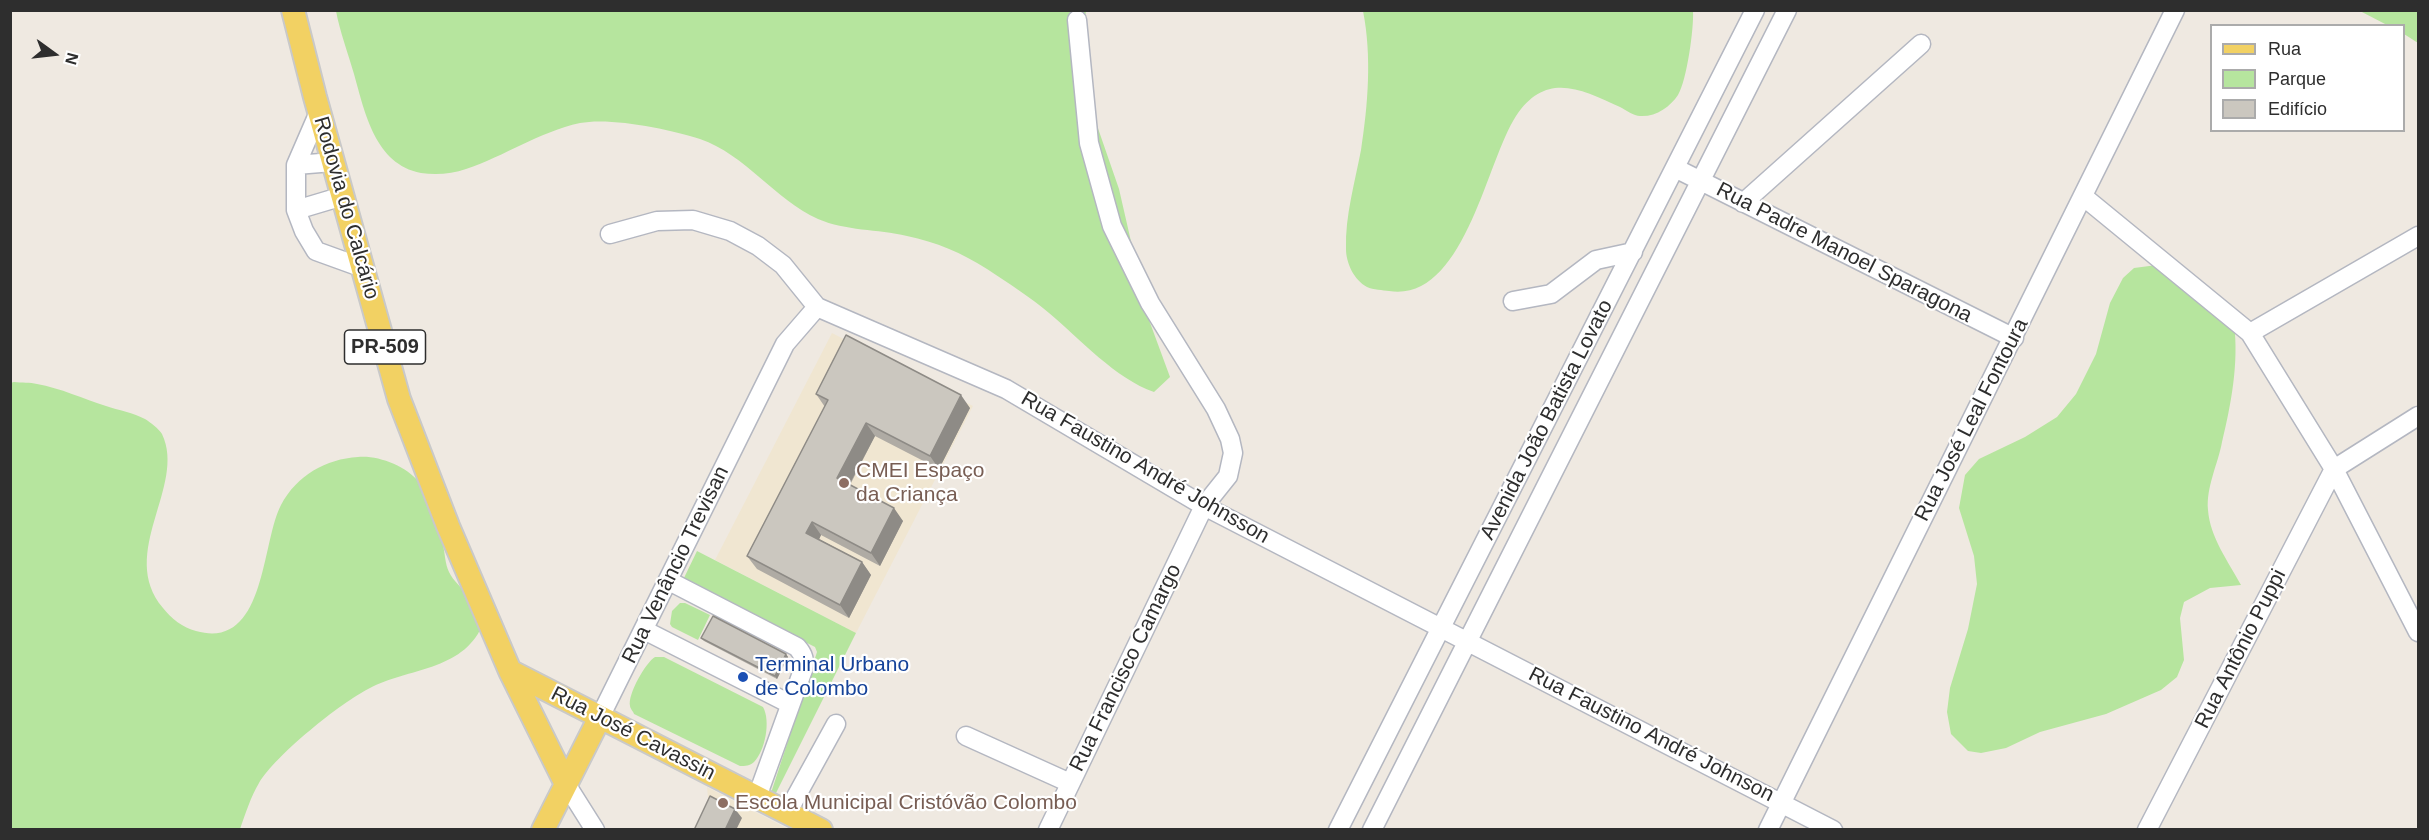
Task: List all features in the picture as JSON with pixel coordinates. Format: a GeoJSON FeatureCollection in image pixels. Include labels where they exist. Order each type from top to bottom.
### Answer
{"type":"FeatureCollection","features":[{"type":"Feature","properties":{"kind":"main road","name":"Rodovia do Calcário"},"geometry":{"type":"LineString","coordinates":[[293,10],[399,399],[448,526],[510,671]]}},
{"type":"Feature","properties":{"kind":"main road","name":"Rua José Cavassin"},"geometry":{"type":"LineString","coordinates":[[510,671],[821,830]]}},
{"type":"Feature","properties":{"kind":"main road","name":"PR-509"},"geometry":{"type":"LineString","coordinates":[[510,671],[566,784]]}},
{"type":"Feature","properties":{"kind":"main road","name":"Rua Venâncio Trevisan"},"geometry":{"type":"LineString","coordinates":[[543,830],[600,717]]}},
{"type":"Feature","properties":{"kind":"street","name":"Avenida João Batista Lovato"},"geometry":{"type":"LineString","coordinates":[[1338,830],[1755,10]]}},
{"type":"Feature","properties":{"kind":"street","name":"Avenida João Batista Lovato"},"geometry":{"type":"LineString","coordinates":[[1372,830],[1787,10]]}},
{"type":"Feature","properties":{"kind":"street","name":"Rua José Leal Fontoura"},"geometry":{"type":"LineString","coordinates":[[1768,830],[2175,10]]}},
{"type":"Feature","properties":{"kind":"street","name":"Rua Francisco Camargo"},"geometry":{"type":"LineString","coordinates":[[1048,830],[1204,506],[1228,476],[1233,453],[1230,439],[1216,410],[1150,303],[1112,226],[1089,143],[1077,20]]}},
{"type":"Feature","properties":{"kind":"street"},"geometry":{"type":"LineString","coordinates":[[1743,203],[1921,44]]}},
{"type":"Feature","properties":{"kind":"street"},"geometry":{"type":"LineString","coordinates":[[319,112],[296,165],[296,210],[304,231],[316,251],[363,268]]}},
{"type":"Feature","properties":{"kind":"street"},"geometry":{"type":"LineString","coordinates":[[296,165],[333,162]]}},
{"type":"Feature","properties":{"kind":"street","name":"Rua Padre Manoel Sparagona"},"geometry":{"type":"LineString","coordinates":[[1675,168],[2014,338]]}},
{"type":"Feature","properties":{"kind":"street"},"geometry":{"type":"LineString","coordinates":[[296,210],[343,196]]}},
{"type":"Feature","properties":{"kind":"street"},"geometry":{"type":"LineString","coordinates":[[2084,197],[2250,333],[2334,469],[2418,632]]}},
{"type":"Feature","properties":{"kind":"street"},"geometry":{"type":"LineString","coordinates":[[610,234],[657,221],[693,220],[730,231],[758,246],[783,265],[817,307]]}},
{"type":"Feature","properties":{"kind":"street"},"geometry":{"type":"LineString","coordinates":[[2250,333],[2418,236]]}},
{"type":"Feature","properties":{"kind":"street"},"geometry":{"type":"LineString","coordinates":[[1513,301],[1551,294],[1596,260],[1633,252]]}},
{"type":"Feature","properties":{"kind":"street","name":"Rua Faustino André Johnsson"},"geometry":{"type":"LineString","coordinates":[[817,307],[1006,389],[1204,506],[1468,641]]}},
{"type":"Feature","properties":{"kind":"street","name":"Rua Venâncio Trevisan"},"geometry":{"type":"LineString","coordinates":[[600,717],[785,344],[817,307]]}},
{"type":"Feature","properties":{"kind":"street"},"geometry":{"type":"LineString","coordinates":[[2334,469],[2418,416]]}},
{"type":"Feature","properties":{"kind":"street","name":"Rua Antônio Puppi"},"geometry":{"type":"LineString","coordinates":[[2147,830],[2334,469]]}},
{"type":"Feature","properties":{"kind":"street"},"geometry":{"type":"LineString","coordinates":[[669,581],[798,647],[805,660],[757,797]]}},
{"type":"Feature","properties":{"kind":"street"},"geometry":{"type":"LineString","coordinates":[[644,630],[790,704]]}},
{"type":"Feature","properties":{"kind":"street","name":"Rua Faustino André Johnson"},"geometry":{"type":"LineString","coordinates":[[1468,641],[1782,801],[1833,830]]}},
{"type":"Feature","properties":{"kind":"street"},"geometry":{"type":"LineString","coordinates":[[787,813],[836,724]]}},
{"type":"Feature","properties":{"kind":"street"},"geometry":{"type":"LineString","coordinates":[[966,736],[1070,783]]}},
{"type":"Feature","properties":{"kind":"street","name":"PR-509"},"geometry":{"type":"LineString","coordinates":[[566,784],[595,830]]}},
{"type":"Feature","properties":{"kind":"shaded area","name":"CMEI Espaço da Criança"},"geometry":{"type":"Polygon","coordinates":[[[832,333],[973,406],[856,633],[715,560],[832,333]]]}},
{"type":"Feature","properties":{"kind":"shaded area","name":"Escola Municipal Cristóvão Colombo"},"geometry":{"type":"Polygon","coordinates":[[[707,787],[788,829],[704,830],[710,818],[707,787]]]}},
{"type":"Feature","properties":{"kind":"green space"},"geometry":{"type":"Polygon","coordinates":[[[336,11],[1086,11],[1079,57],[1083,85],[1119,189],[1149,320],[1170,377],[1154,392],[1140,386],[1112,368],[1034,301],[968,258],[918,238],[840,226],[818,219],[787,200],[732,155],[687,135],[623,123],[580,123],[550,132],[461,171],[432,174],[405,168],[382,148],[374,135],[336,11]]]}},
{"type":"Feature","properties":{"kind":"green space"},"geometry":{"type":"Polygon","coordinates":[[[1363,11],[1693,11],[1693,19],[1689,54],[1681,88],[1671,103],[1657,113],[1638,116],[1592,94],[1565,88],[1539,93],[1527,102],[1516,116],[1505,137],[1469,225],[1454,253],[1436,275],[1415,289],[1389,291],[1372,289],[1362,284],[1352,271],[1346,254],[1349,212],[1366,116],[1368,63],[1363,11]]]}},
{"type":"Feature","properties":{"kind":"green space"},"geometry":{"type":"Polygon","coordinates":[[[2360,11],[2418,11],[2418,43],[2405,35],[2405,24],[2385,24],[2360,11]]]}},
{"type":"Feature","properties":{"kind":"green space"},"geometry":{"type":"Polygon","coordinates":[[[2157,265],[2234,324],[2236,354],[2231,399],[2210,484],[2208,510],[2212,530],[2241,585],[2210,588],[2184,602],[2180,618],[2184,660],[2177,677],[2161,690],[2106,714],[2040,732],[2006,748],[1981,753],[1968,751],[1951,734],[1947,712],[1950,688],[1968,629],[1977,584],[1974,556],[1959,508],[1965,475],[1979,459],[2025,437],[2057,417],[2076,394],[2096,354],[2110,303],[2123,278],[2134,268],[2157,265]]]}},
{"type":"Feature","properties":{"kind":"green space"},"geometry":{"type":"Polygon","coordinates":[[[10,383],[34,383],[54,388],[136,415],[145,419],[162,434],[167,454],[166,475],[149,542],[147,565],[151,587],[163,608],[186,628],[219,633],[236,625],[248,610],[257,590],[274,522],[288,494],[295,485],[314,470],[335,461],[358,457],[374,458],[391,463],[407,471],[419,482],[434,512],[449,572],[470,600],[482,626],[473,641],[448,660],[370,688],[342,705],[310,731],[267,771],[251,800],[240,829],[11,829],[10,383]]]}},
{"type":"Feature","properties":{"kind":"green space"},"geometry":{"type":"Polygon","coordinates":[[[697,551],[856,633],[775,795],[771,793],[817,652],[815,647],[683,580],[697,551]]]}},
{"type":"Feature","properties":{"kind":"green space"},"geometry":{"type":"Polygon","coordinates":[[[680,603],[685,603],[710,615],[698,640],[670,624],[672,611],[680,603]]]}},
{"type":"Feature","properties":{"kind":"green space"},"geometry":{"type":"Polygon","coordinates":[[[655,657],[664,657],[763,707],[767,720],[766,736],[754,762],[740,766],[634,714],[630,706],[631,694],[642,672],[655,657]]]}},
{"type":"Feature","properties":{"kind":"building"},"geometry":{"type":"Polygon","coordinates":[[[846,335],[961,395],[930,456],[866,423],[837,478],[894,508],[871,553],[812,522],[806,533],[862,562],[840,605],[747,556],[828,400],[816,394],[846,335]]]}},
{"type":"Feature","properties":{"kind":"building"},"geometry":{"type":"Polygon","coordinates":[[[713,616],[786,654],[775,676],[701,638],[713,616]]]}},
{"type":"Feature","properties":{"kind":"building"},"geometry":{"type":"Polygon","coordinates":[[[710,796],[735,809],[725,830],[694,830],[710,796]]]}},
{"type":"Feature","properties":{"kind":"place","name":"CMEI Espaço da Criança"},"geometry":{"type":"Point","coordinates":[844,483]}},
{"type":"Feature","properties":{"kind":"place","name":"Terminal Urbano de Colombo"},"geometry":{"type":"Point","coordinates":[743,677]}},
{"type":"Feature","properties":{"kind":"place","name":"Escola Municipal Cristóvão Colombo"},"geometry":{"type":"Point","coordinates":[723,803]}}]}
